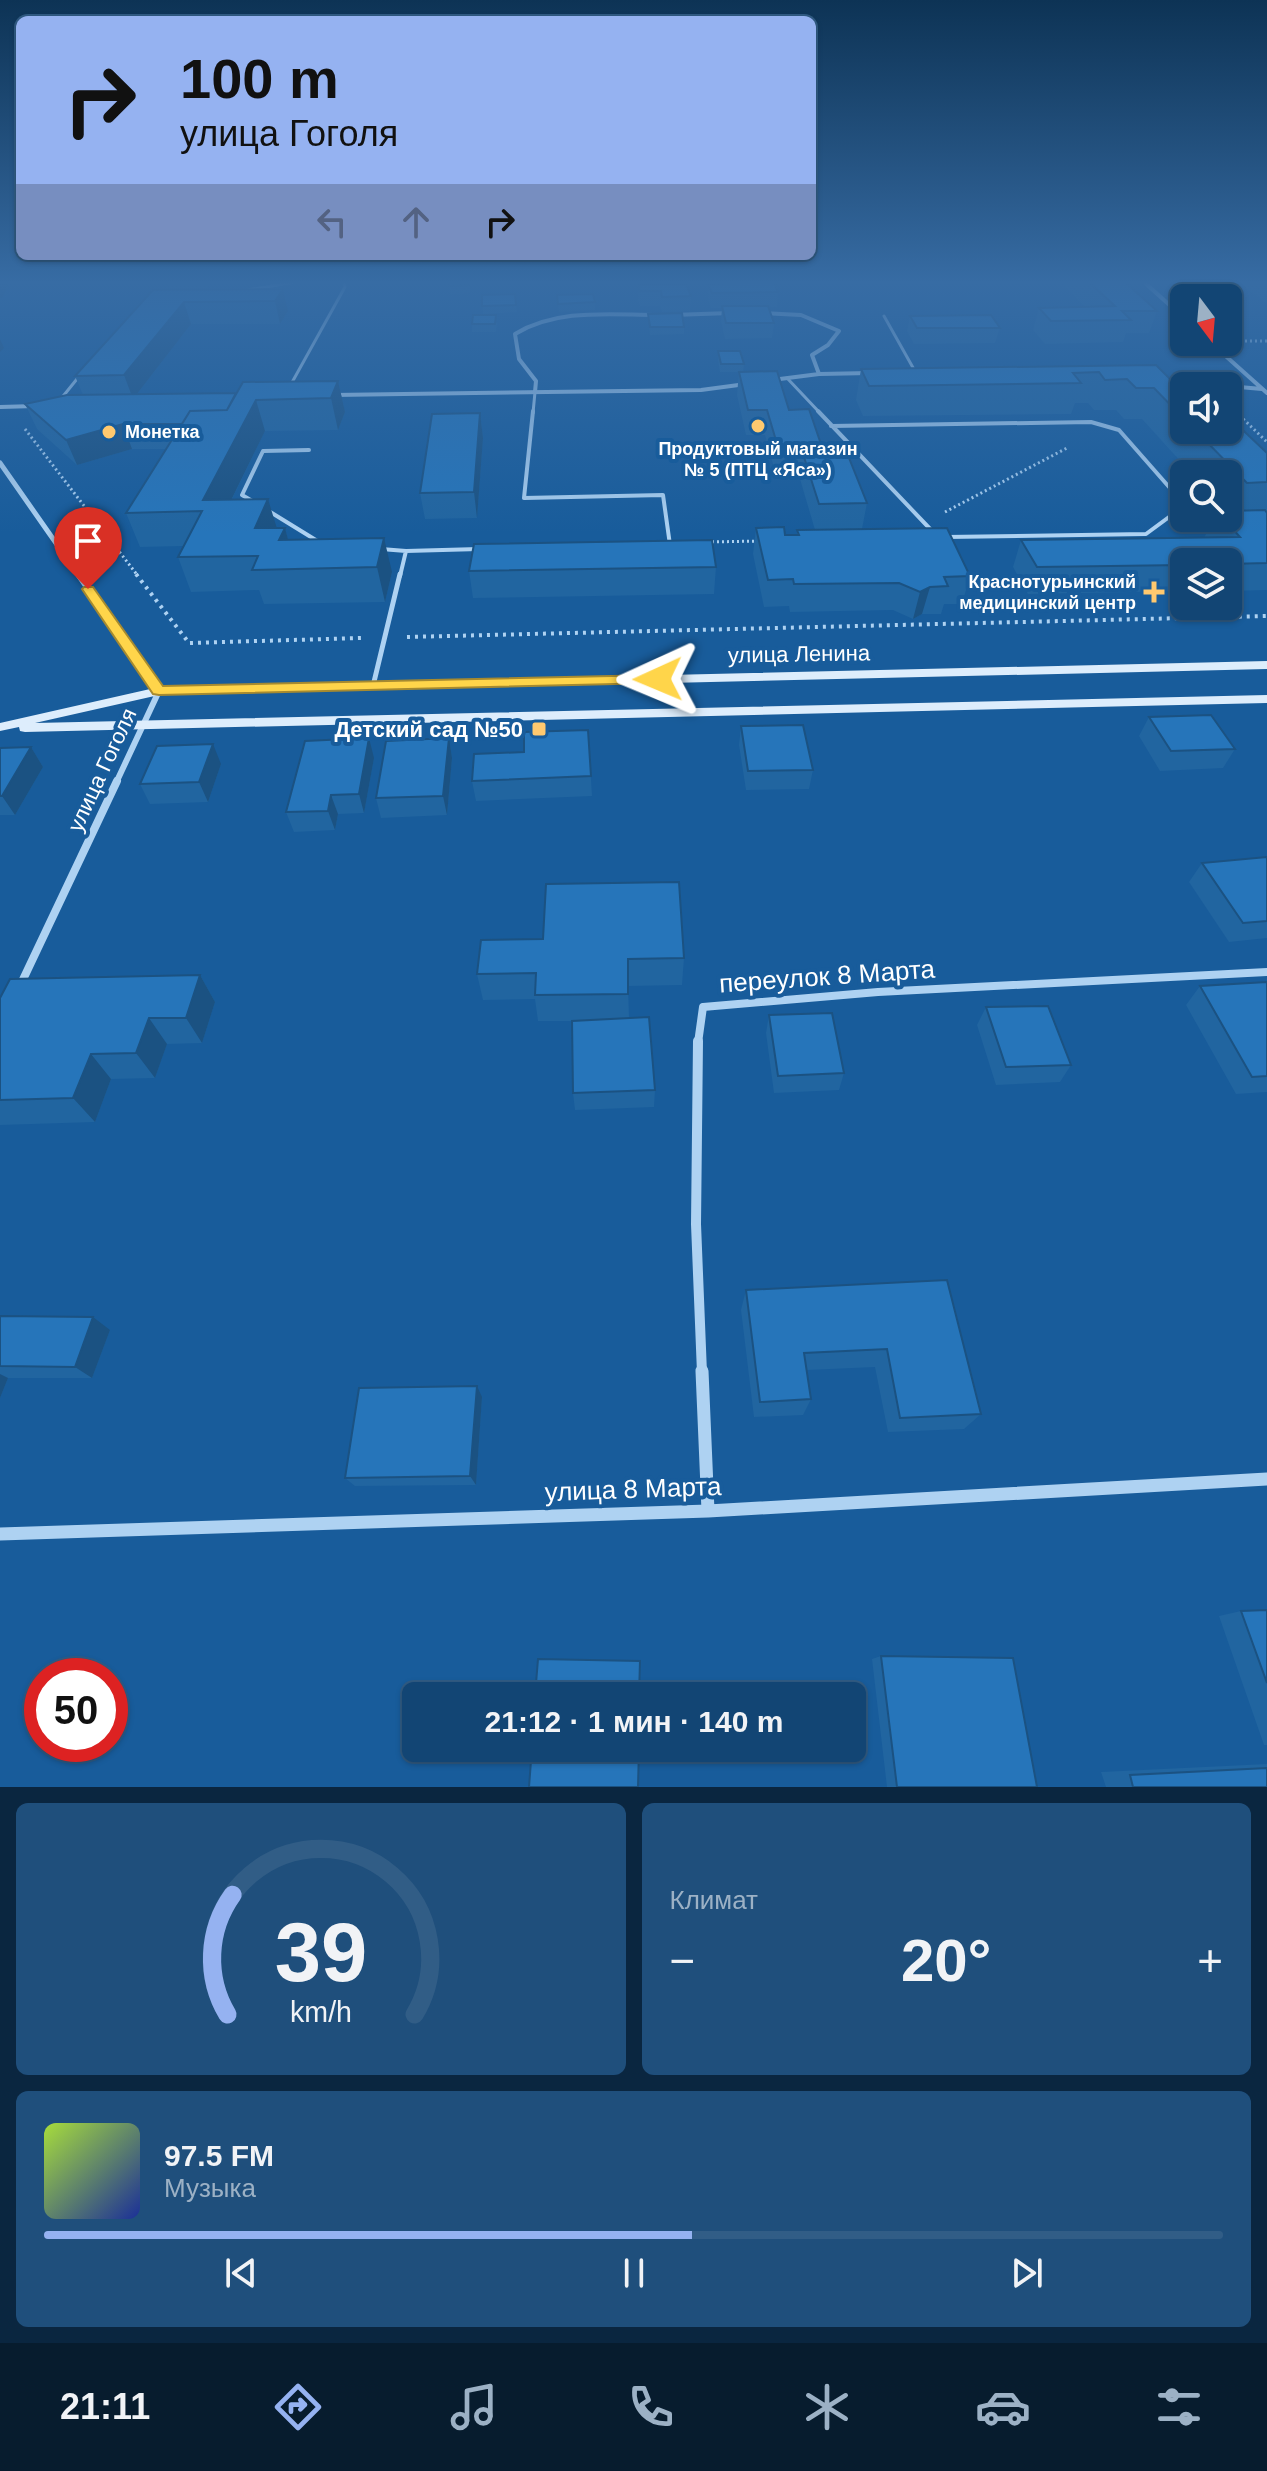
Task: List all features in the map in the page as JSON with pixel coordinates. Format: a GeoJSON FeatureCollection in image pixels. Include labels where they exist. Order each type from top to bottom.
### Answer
{"type":"FeatureCollection","features":[{"type":"Feature","properties":{"kind":"main road","name":"улица Ленина"},"geometry":{"type":"LineString","coordinates":[[0,728],[159,691],[1267,665]]}},
{"type":"Feature","properties":{"kind":"main road","name":"улица Ленина"},"geometry":{"type":"LineString","coordinates":[[0,728],[1267,699]]}},
{"type":"Feature","properties":{"kind":"street"},"geometry":{"type":"LineString","coordinates":[[524,365],[536,381],[535,392]]}},
{"type":"Feature","properties":{"kind":"street"},"geometry":{"type":"LineString","coordinates":[[816,365],[819,374]]}},
{"type":"Feature","properties":{"kind":"street"},"geometry":{"type":"LineString","coordinates":[[1236,365],[1265,391]]}},
{"type":"Feature","properties":{"kind":"street"},"geometry":{"type":"LineString","coordinates":[[332,395],[701,390],[819,374],[875,373]]}},
{"type":"Feature","properties":{"kind":"street"},"geometry":{"type":"LineString","coordinates":[[902,373],[916,373]]}},
{"type":"Feature","properties":{"kind":"street"},"geometry":{"type":"LineString","coordinates":[[1148,378],[1170,380]]}},
{"type":"Feature","properties":{"kind":"street"},"geometry":{"type":"LineString","coordinates":[[1242,388],[1265,391]]}},
{"type":"Feature","properties":{"kind":"street"},"geometry":{"type":"LineString","coordinates":[[55,406],[71,405]]}},
{"type":"Feature","properties":{"kind":"street"},"geometry":{"type":"LineString","coordinates":[[0,407],[46,406]]}},
{"type":"Feature","properties":{"kind":"street","name":"улица Гоголя"},"geometry":{"type":"LineString","coordinates":[[0,463],[159,691],[14,1000]]}},
{"type":"Feature","properties":{"kind":"street","name":"переулок 8 Марта"},"geometry":{"type":"LineString","coordinates":[[708,1511],[696,1224],[696,1059],[703,1007],[878,992],[1267,972]]}},
{"type":"Feature","properties":{"kind":"street","name":"улица 8 Марта"},"geometry":{"type":"LineString","coordinates":[[0,1534],[708,1511],[1267,1479]]}},
{"type":"Feature","properties":{"kind":"lane"},"geometry":{"type":"LineString","coordinates":[[287,391],[301,365]]}},
{"type":"Feature","properties":{"kind":"lane"},"geometry":{"type":"LineString","coordinates":[[912,365],[916,373]]}},
{"type":"Feature","properties":{"kind":"lane"},"geometry":{"type":"LineString","coordinates":[[55,406],[85,370]]}},
{"type":"Feature","properties":{"kind":"lane"},"geometry":{"type":"LineString","coordinates":[[787,378],[938,538],[1146,534],[1170,516]]}},
{"type":"Feature","properties":{"kind":"lane"},"geometry":{"type":"LineString","coordinates":[[535,392],[524,498],[663,495],[670,545],[655,545]]}},
{"type":"Feature","properties":{"kind":"lane"},"geometry":{"type":"LineString","coordinates":[[831,426],[1091,422],[1119,430],[1170,489]]}},
{"type":"Feature","properties":{"kind":"lane"},"geometry":{"type":"LineString","coordinates":[[309,450],[263,451],[242,495],[326,546]]}},
{"type":"Feature","properties":{"kind":"lane"},"geometry":{"type":"LineString","coordinates":[[380,549],[484,549]]}},
{"type":"Feature","properties":{"kind":"lane"},"geometry":{"type":"LineString","coordinates":[[373,686],[406,551]]}},
{"type":"Feature","properties":{"kind":"path"},"geometry":{"type":"LineString","coordinates":[[36,406],[22,426],[189,643],[1267,616]]}},
{"type":"Feature","properties":{"kind":"path"},"geometry":{"type":"LineString","coordinates":[[1242,418],[1267,442]]}},
{"type":"Feature","properties":{"kind":"building"},"geometry":{"type":"Polygon","coordinates":[[[85,365],[132,365],[124,375],[75,376],[85,365]]]}},
{"type":"Feature","properties":{"kind":"building"},"geometry":{"type":"Polygon","coordinates":[[[1156,365],[1170,379],[1170,405],[1154,388],[1136,388],[1127,379],[1105,380],[1099,372],[1073,373],[1081,383],[869,386],[861,369],[1156,365]]]}},
{"type":"Feature","properties":{"kind":"building"},"geometry":{"type":"Polygon","coordinates":[[[777,371],[789,410],[809,409],[824,453],[847,453],[867,503],[819,504],[803,454],[780,454],[767,410],[748,410],[739,372],[777,371]]]}},
{"type":"Feature","properties":{"kind":"building"},"geometry":{"type":"Polygon","coordinates":[[[338,381],[331,398],[256,400],[203,500],[268,499],[255,528],[285,528],[279,540],[384,538],[377,567],[252,570],[258,556],[178,557],[202,511],[126,513],[190,411],[227,410],[243,382],[338,381]]]}},
{"type":"Feature","properties":{"kind":"building"},"geometry":{"type":"Polygon","coordinates":[[[236,393],[227,410],[190,411],[182,424],[123,424],[66,440],[25,404],[67,395],[236,393]]]}},
{"type":"Feature","properties":{"kind":"building"},"geometry":{"type":"Polygon","coordinates":[[[480,413],[474,492],[420,493],[432,414],[480,413]]]}},
{"type":"Feature","properties":{"kind":"building"},"geometry":{"type":"Polygon","coordinates":[[[1242,429],[1267,453],[1267,482],[1247,483],[1242,478],[1242,460],[1224,460],[1209,444],[1242,444],[1242,429]]]}},
{"type":"Feature","properties":{"kind":"building"},"geometry":{"type":"Polygon","coordinates":[[[1265,510],[1267,513],[1267,563],[1242,564],[1242,548],[1170,548],[1170,565],[1037,567],[1021,540],[1240,537],[1236,532],[1242,532],[1242,511],[1265,510]]]}},
{"type":"Feature","properties":{"kind":"building"},"geometry":{"type":"Polygon","coordinates":[[[784,527],[785,535],[799,535],[797,530],[947,528],[970,576],[944,577],[948,586],[930,587],[920,592],[899,583],[794,584],[793,579],[768,580],[756,528],[784,527]]]}},
{"type":"Feature","properties":{"kind":"building"},"geometry":{"type":"Polygon","coordinates":[[[712,540],[716,567],[469,571],[474,544],[712,540]]]}},
{"type":"Feature","properties":{"kind":"building"},"geometry":{"type":"Polygon","coordinates":[[[1211,715],[1235,749],[1171,751],[1149,717],[1211,715]]]}},
{"type":"Feature","properties":{"kind":"building"},"geometry":{"type":"Polygon","coordinates":[[[803,725],[813,770],[748,771],[741,726],[803,725]]]}},
{"type":"Feature","properties":{"kind":"building"},"geometry":{"type":"Polygon","coordinates":[[[588,730],[591,776],[472,781],[474,754],[524,752],[524,732],[588,730]]]}},
{"type":"Feature","properties":{"kind":"building"},"geometry":{"type":"Polygon","coordinates":[[[369,738],[359,794],[331,795],[328,811],[286,812],[305,741],[369,738]]]}},
{"type":"Feature","properties":{"kind":"building"},"geometry":{"type":"Polygon","coordinates":[[[449,738],[443,796],[376,798],[386,741],[449,738]]]}},
{"type":"Feature","properties":{"kind":"building"},"geometry":{"type":"Polygon","coordinates":[[[213,744],[199,782],[140,784],[157,746],[213,744]]]}},
{"type":"Feature","properties":{"kind":"building"},"geometry":{"type":"Polygon","coordinates":[[[31,747],[2,796],[0,796],[0,748],[31,747]]]}},
{"type":"Feature","properties":{"kind":"building"},"geometry":{"type":"Polygon","coordinates":[[[1267,857],[1267,921],[1243,923],[1202,863],[1267,857]]]}},
{"type":"Feature","properties":{"kind":"building"},"geometry":{"type":"Polygon","coordinates":[[[679,882],[684,958],[628,959],[628,994],[535,995],[536,973],[477,974],[481,940],[543,939],[546,884],[679,882]]]}},
{"type":"Feature","properties":{"kind":"building"},"geometry":{"type":"Polygon","coordinates":[[[200,975],[186,1018],[149,1018],[136,1053],[91,1054],[73,1098],[0,1100],[0,998],[10,979],[200,975]]]}},
{"type":"Feature","properties":{"kind":"building"},"geometry":{"type":"Polygon","coordinates":[[[1267,982],[1267,1076],[1252,1077],[1200,986],[1267,982]]]}},
{"type":"Feature","properties":{"kind":"building"},"geometry":{"type":"Polygon","coordinates":[[[1048,1006],[1071,1065],[1006,1067],[986,1007],[1048,1006]]]}},
{"type":"Feature","properties":{"kind":"building"},"geometry":{"type":"Polygon","coordinates":[[[832,1013],[844,1073],[778,1076],[769,1015],[832,1013]]]}},
{"type":"Feature","properties":{"kind":"building"},"geometry":{"type":"Polygon","coordinates":[[[649,1017],[655,1090],[573,1093],[572,1021],[649,1017]]]}},
{"type":"Feature","properties":{"kind":"building"},"geometry":{"type":"Polygon","coordinates":[[[947,1280],[981,1414],[900,1418],[887,1349],[804,1353],[811,1399],[760,1402],[746,1290],[947,1280]]]}},
{"type":"Feature","properties":{"kind":"building"},"geometry":{"type":"Polygon","coordinates":[[[0,1316],[93,1317],[75,1367],[0,1366],[0,1316]]]}},
{"type":"Feature","properties":{"kind":"building"},"geometry":{"type":"Polygon","coordinates":[[[477,1386],[470,1476],[345,1478],[359,1388],[477,1386]]]}},
{"type":"Feature","properties":{"kind":"building"},"geometry":{"type":"Polygon","coordinates":[[[1267,1610],[1267,1683],[1241,1611],[1267,1610]]]}},
{"type":"Feature","properties":{"kind":"building"},"geometry":{"type":"Polygon","coordinates":[[[881,1656],[1013,1658],[1037,1787],[897,1787],[881,1656]]]}},
{"type":"Feature","properties":{"kind":"building"},"geometry":{"type":"Polygon","coordinates":[[[538,1659],[640,1661],[639,1682],[536,1682],[538,1659]]]}},
{"type":"Feature","properties":{"kind":"building"},"geometry":{"type":"Polygon","coordinates":[[[531,1762],[639,1762],[638,1787],[529,1787],[531,1762]]]}},
{"type":"Feature","properties":{"kind":"building"},"geometry":{"type":"Polygon","coordinates":[[[1267,1768],[1267,1787],[1133,1787],[1130,1775],[1267,1768]]]}},
{"type":"Feature","properties":{"kind":"place","name":"Продуктовый магазин № 5 (ПТЦ «Яса»)"},"geometry":{"type":"Point","coordinates":[758,426]}},
{"type":"Feature","properties":{"kind":"place","name":"Монетка"},"geometry":{"type":"Point","coordinates":[109,432]}},
{"type":"Feature","properties":{"kind":"place","name":"Краснотурьинский медицинский центр"},"geometry":{"type":"Point","coordinates":[1154,592]}},
{"type":"Feature","properties":{"kind":"place","name":"Детский сад №50"},"geometry":{"type":"Point","coordinates":[539,729]}},
{"type":"Feature","properties":{"kind":"route"},"geometry":{"type":"LineString","coordinates":[[88,589],[159,691],[658,679]]}}]}
